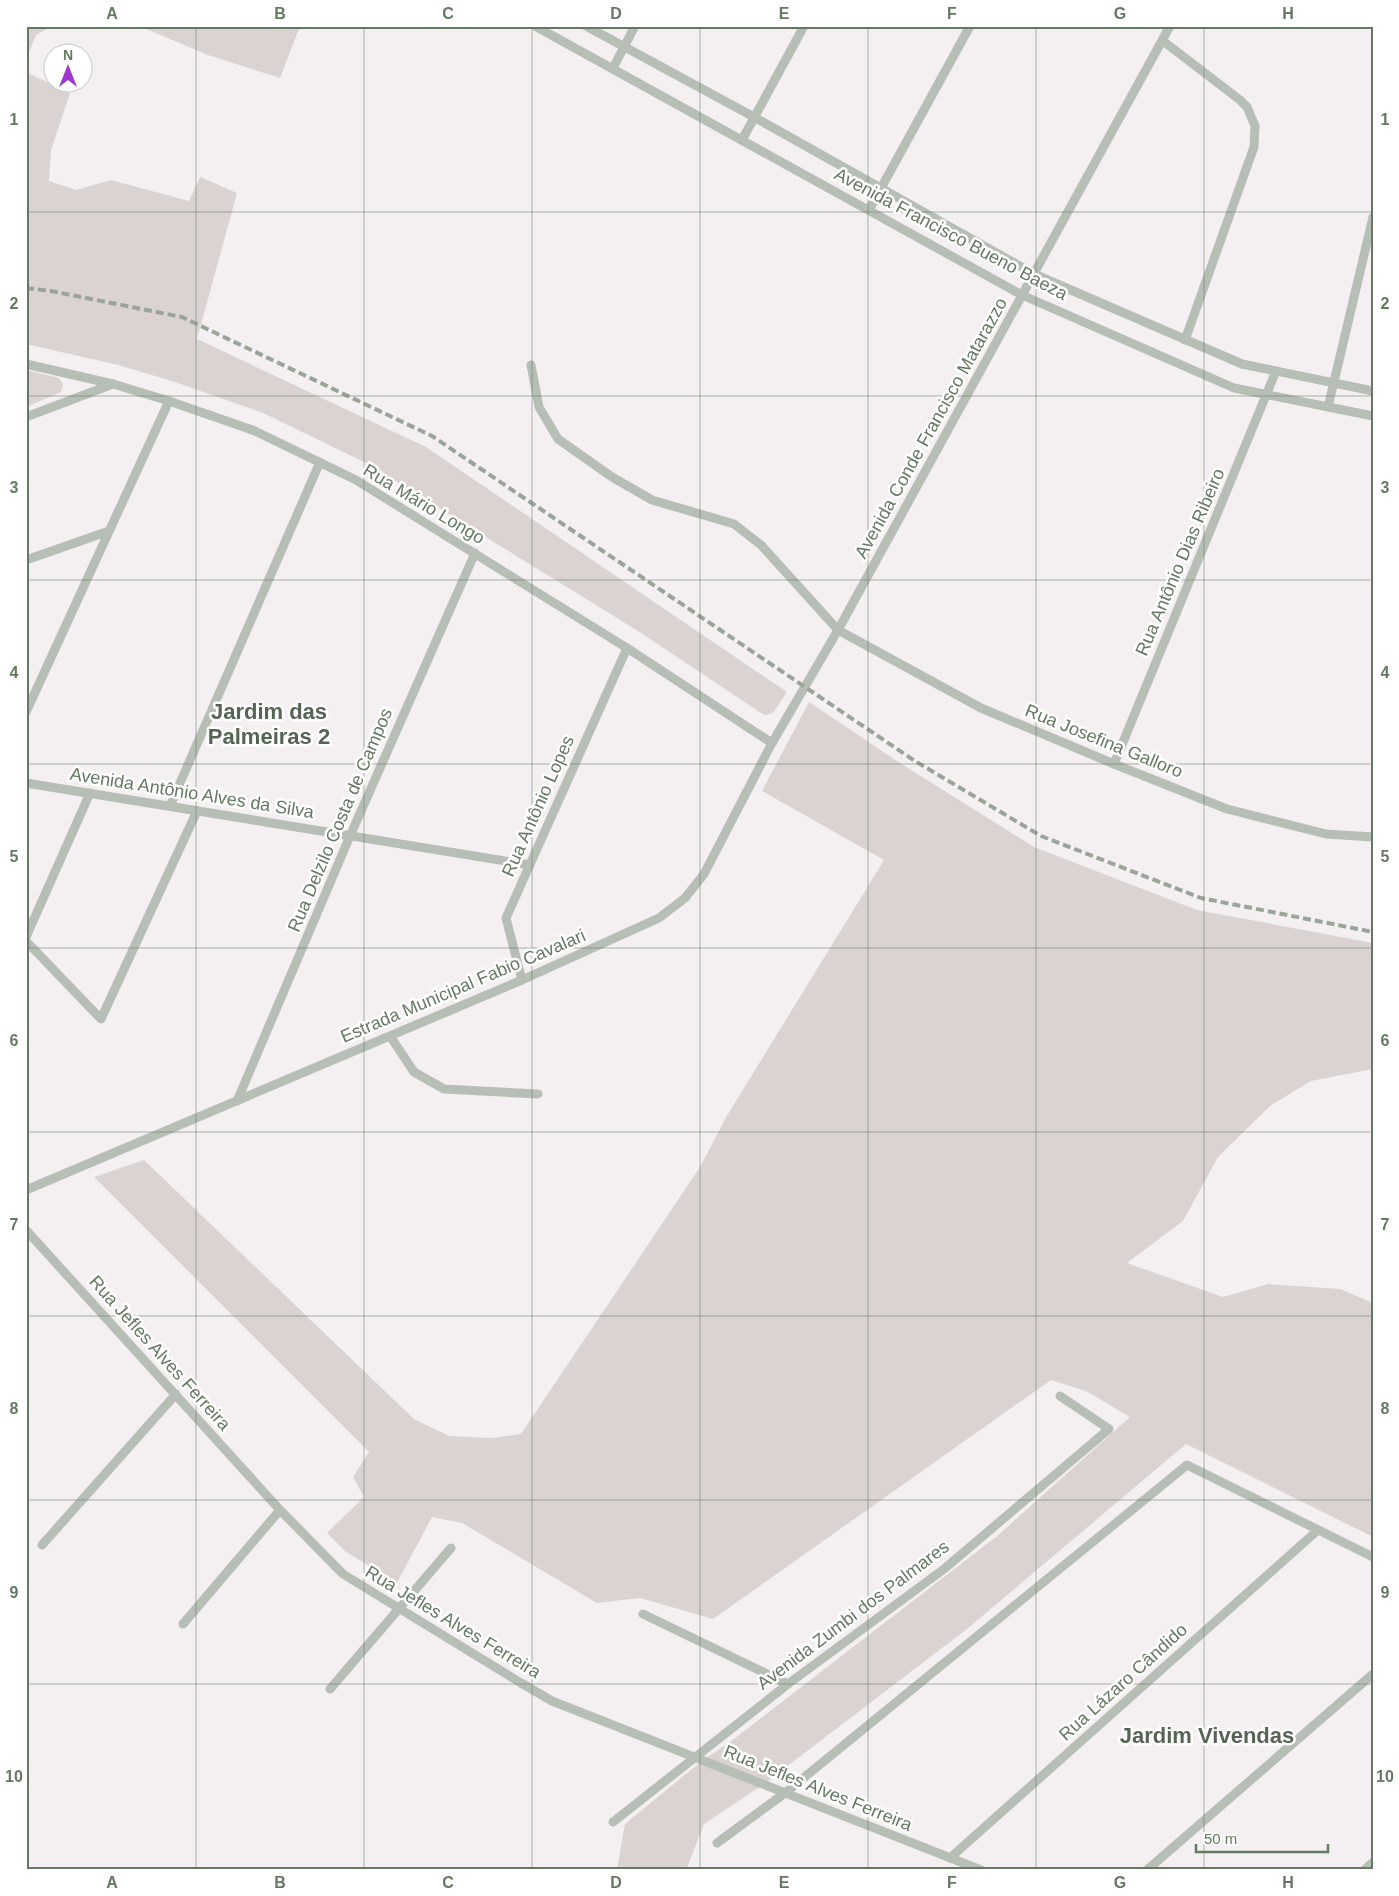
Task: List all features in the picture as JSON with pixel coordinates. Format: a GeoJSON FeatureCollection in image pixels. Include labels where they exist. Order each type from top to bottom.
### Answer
{"type":"FeatureCollection","features":[{"type":"Feature","properties":{"kind":"street","name":"Avenida Francisco Bueno Baeza"},"geometry":{"type":"LineString","coordinates":[[535,26],[1022,295],[1234,388],[1373,416]]}},
{"type":"Feature","properties":{"kind":"street","name":"Avenida Francisco Bueno Baeza"},"geometry":{"type":"LineString","coordinates":[[586,26],[754,117],[1034,274],[1242,364],[1373,391]]}},
{"type":"Feature","properties":{"kind":"street"},"geometry":{"type":"LineString","coordinates":[[613,68],[635,26]]}},
{"type":"Feature","properties":{"kind":"street"},"geometry":{"type":"LineString","coordinates":[[742,140],[804,26]]}},
{"type":"Feature","properties":{"kind":"street"},"geometry":{"type":"LineString","coordinates":[[869,210],[970,26]]}},
{"type":"Feature","properties":{"kind":"street","name":"Avenida Conde Francisco Matarazzo"},"geometry":{"type":"LineString","coordinates":[[804,688],[838,630],[1170,26]]}},
{"type":"Feature","properties":{"kind":"street"},"geometry":{"type":"LineString","coordinates":[[1163,41],[1240,100],[1247,107],[1255,126],[1254,146],[1185,340]]}},
{"type":"Feature","properties":{"kind":"street"},"geometry":{"type":"LineString","coordinates":[[1328,407],[1373,217]]}},
{"type":"Feature","properties":{"kind":"street","name":"Rua Mário Longo"},"geometry":{"type":"LineString","coordinates":[[26,364],[113,384],[255,431],[356,480],[627,648],[772,743]]}},
{"type":"Feature","properties":{"kind":"street","name":"Rua Josefina Galloro"},"geometry":{"type":"LineString","coordinates":[[532,365],[539,407],[558,439],[612,477],[652,500],[734,524],[761,545],[838,630],[981,708],[1227,809],[1326,834],[1373,836]]}},
{"type":"Feature","properties":{"kind":"street","name":"Rua Antônio Dias Ribeiro"},"geometry":{"type":"LineString","coordinates":[[1114,764],[1268,395],[1276,371]]}},
{"type":"Feature","properties":{"kind":"street"},"geometry":{"type":"LineString","coordinates":[[26,417],[113,384]]}},
{"type":"Feature","properties":{"kind":"street"},"geometry":{"type":"LineString","coordinates":[[26,712],[169,401]]}},
{"type":"Feature","properties":{"kind":"street"},"geometry":{"type":"LineString","coordinates":[[170,806],[320,462]]}},
{"type":"Feature","properties":{"kind":"street"},"geometry":{"type":"LineString","coordinates":[[26,560],[109,531]]}},
{"type":"Feature","properties":{"kind":"street","name":"Rua Delzilo Costa de Campos"},"geometry":{"type":"LineString","coordinates":[[237,1102],[350,836],[475,553]]}},
{"type":"Feature","properties":{"kind":"street","name":"Rua Antônio Lopes"},"geometry":{"type":"LineString","coordinates":[[522,980],[506,918],[627,648]]}},
{"type":"Feature","properties":{"kind":"street","name":"Estrada Municipal Fabio Cavalari"},"geometry":{"type":"LineString","coordinates":[[26,1190],[522,980],[659,918],[685,898],[704,874],[772,743],[804,688]]}},
{"type":"Feature","properties":{"kind":"street","name":"Avenida Antônio Alves da Silva"},"geometry":{"type":"LineString","coordinates":[[26,783],[530,865]]}},
{"type":"Feature","properties":{"kind":"street"},"geometry":{"type":"LineString","coordinates":[[26,937],[90,793]]}},
{"type":"Feature","properties":{"kind":"street"},"geometry":{"type":"LineString","coordinates":[[26,941],[101,1019],[197,811]]}},
{"type":"Feature","properties":{"kind":"street"},"geometry":{"type":"LineString","coordinates":[[390,1036],[414,1072],[444,1088],[538,1094]]}},
{"type":"Feature","properties":{"kind":"street","name":"Rua Jefles Alves Ferreira"},"geometry":{"type":"LineString","coordinates":[[26,1230],[280,1510],[344,1574],[552,1701],[981,1870]]}},
{"type":"Feature","properties":{"kind":"street"},"geometry":{"type":"LineString","coordinates":[[42,1546],[176,1394]]}},
{"type":"Feature","properties":{"kind":"street","name":"Avenida Zumbi dos Palmares"},"geometry":{"type":"LineString","coordinates":[[613,1822],[788,1684],[944,1569],[1109,1429],[1060,1396]]}},
{"type":"Feature","properties":{"kind":"street"},"geometry":{"type":"LineString","coordinates":[[717,1843],[785,1793],[1187,1465],[1373,1557]]}},
{"type":"Feature","properties":{"kind":"street"},"geometry":{"type":"LineString","coordinates":[[183,1624],[280,1510]]}},
{"type":"Feature","properties":{"kind":"street","name":"Rua Lázaro Cândido"},"geometry":{"type":"LineString","coordinates":[[950,1858],[1318,1530]]}},
{"type":"Feature","properties":{"kind":"street"},"geometry":{"type":"LineString","coordinates":[[330,1689],[451,1548]]}},
{"type":"Feature","properties":{"kind":"street"},"geometry":{"type":"LineString","coordinates":[[643,1614],[788,1684]]}},
{"type":"Feature","properties":{"kind":"street"},"geometry":{"type":"LineString","coordinates":[[1147,1870],[1373,1674]]}},
{"type":"Feature","properties":{"kind":"street"},"geometry":{"type":"LineString","coordinates":[[1364,1870],[1373,1862]]}},
{"type":"Feature","properties":{"kind":"shaded area"},"geometry":{"type":"Polygon","coordinates":[[[26,26],[52,26],[36,35],[26,60],[26,26]]]}},
{"type":"Feature","properties":{"kind":"shaded area"},"geometry":{"type":"Polygon","coordinates":[[[139,26],[300,26],[280,78],[208,55],[139,26]]]}},
{"type":"Feature","properties":{"kind":"shaded area"},"geometry":{"type":"Polygon","coordinates":[[[26,72],[42,80],[42,92],[70,93],[51,150],[49,181],[76,190],[111,180],[189,201],[200,177],[237,193],[197,339],[426,447],[787,692],[773,713],[765,715],[761,713],[638,631],[366,463],[263,413],[175,382],[118,365],[26,344],[26,72]]]}},
{"type":"Feature","properties":{"kind":"shaded area"},"geometry":{"type":"Polygon","coordinates":[[[26,370],[59,378],[63,384],[61,392],[26,407],[26,370]]]}},
{"type":"Feature","properties":{"kind":"shaded area"},"geometry":{"type":"Polygon","coordinates":[[[809,702],[903,765],[1034,847],[1197,910],[1373,943],[1373,1069],[1311,1081],[1270,1106],[1218,1157],[1183,1221],[1127,1263],[1223,1297],[1268,1284],[1340,1289],[1373,1303],[1373,1537],[1186,1444],[967,1629],[764,1784],[704,1824],[686,1870],[617,1870],[625,1824],[703,1760],[730,1742],[996,1537],[1130,1417],[1086,1391],[1051,1380],[713,1619],[640,1598],[597,1603],[462,1523],[432,1517],[397,1583],[345,1551],[327,1533],[364,1497],[353,1477],[369,1452],[94,1177],[144,1160],[414,1419],[449,1436],[491,1438],[521,1434],[700,1167],[728,1114],[884,860],[762,791],[809,702]]]}},
{"type":"Feature","properties":{"kind":"railway"},"geometry":{"type":"LineString","coordinates":[[26,288],[51,291],[182,317],[432,436],[915,761],[1041,836],[1201,898],[1373,932]]}},
{"type":"Feature","properties":{"kind":"district","name":"Jardim das Palmeiras 2"},"geometry":{"type":"Point","coordinates":[269,724]}},
{"type":"Feature","properties":{"kind":"district","name":"Jardim Vivendas"},"geometry":{"type":"Point","coordinates":[1207,1735]}}]}
